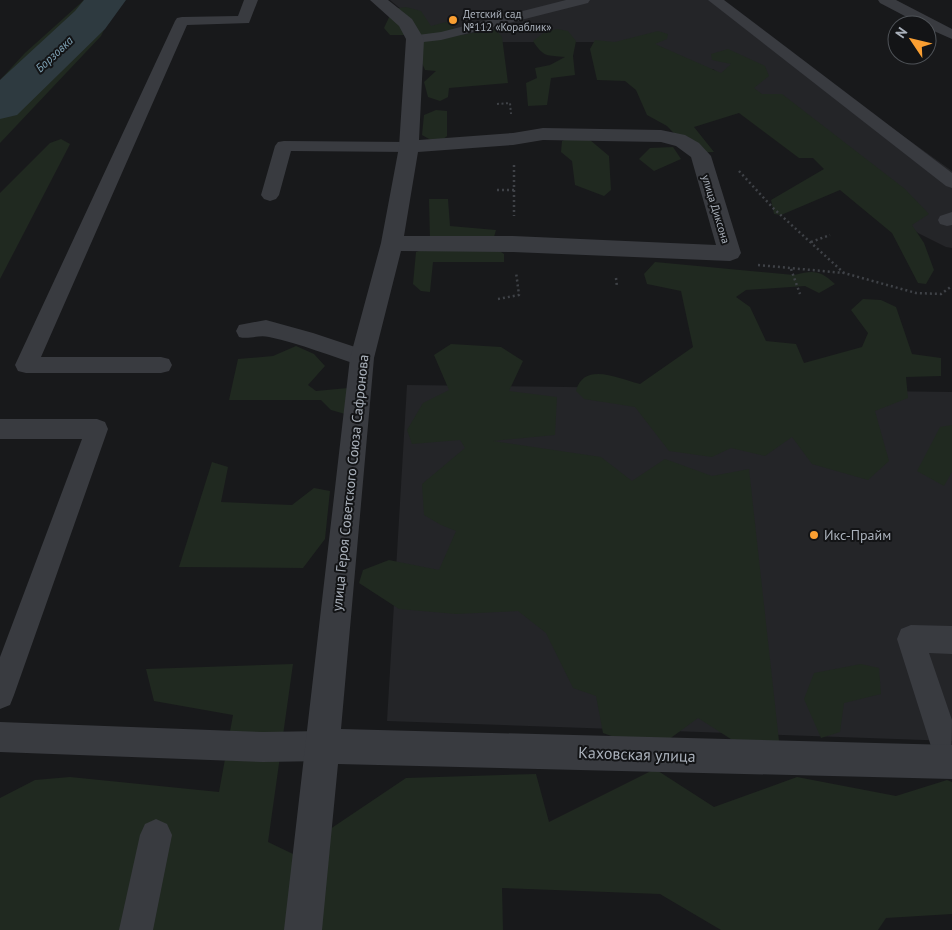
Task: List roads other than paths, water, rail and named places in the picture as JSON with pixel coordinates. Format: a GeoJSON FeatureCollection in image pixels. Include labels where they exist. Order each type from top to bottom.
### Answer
{"type":"FeatureCollection","features":[{"type":"Feature","properties":{"kind":"street"},"geometry":{"type":"LineString","coordinates":[[378,0],[406,23],[415,39]]}},
{"type":"Feature","properties":{"kind":"street","name":"улица Героя Советского Союза Сафронова"},"geometry":{"type":"LineString","coordinates":[[303,930],[362,358],[392,243],[410,147],[415,39]]}},
{"type":"Feature","properties":{"kind":"street","name":"улица Диксона"},"geometry":{"type":"LineString","coordinates":[[392,243],[513,244],[730,254],[701,156],[693,146],[677,139],[661,136],[543,134],[513,139],[410,147]]}},
{"type":"Feature","properties":{"kind":"street","name":"Каховская улица"},"geometry":{"type":"LineString","coordinates":[[323,746],[951,762]]}},
{"type":"Feature","properties":{"kind":"lane"},"geometry":{"type":"LineString","coordinates":[[161,366],[26,365],[182,20],[244,20],[251,0]]}},
{"type":"Feature","properties":{"kind":"lane"},"geometry":{"type":"LineString","coordinates":[[415,39],[441,36],[583,0]]}},
{"type":"Feature","properties":{"kind":"lane"},"geometry":{"type":"LineString","coordinates":[[715,0],[952,182]]}},
{"type":"Feature","properties":{"kind":"lane"},"geometry":{"type":"LineString","coordinates":[[885,0],[952,34]]}},
{"type":"Feature","properties":{"kind":"lane"},"geometry":{"type":"LineString","coordinates":[[270,195],[284,146],[410,147]]}},
{"type":"Feature","properties":{"kind":"lane"},"geometry":{"type":"LineString","coordinates":[[246,331],[266,328],[313,341],[362,358]]}},
{"type":"Feature","properties":{"kind":"lane"},"geometry":{"type":"LineString","coordinates":[[0,429],[97,429],[0,695]]}},
{"type":"Feature","properties":{"kind":"lane"},"geometry":{"type":"LineString","coordinates":[[951,762],[911,639],[952,640]]}},
{"type":"Feature","properties":{"kind":"lane"},"geometry":{"type":"LineString","coordinates":[[0,737],[263,747],[323,746]]}},
{"type":"Feature","properties":{"kind":"lane"},"geometry":{"type":"LineString","coordinates":[[136,930],[156,835]]}},
{"type":"Feature","properties":{"kind":"waterway","name":"Борзовка"},"geometry":{"type":"LineString","coordinates":[[0,105],[90,20],[105,0]]}},
{"type":"Feature","properties":{"kind":"place","name":"Детский сад №112 «Кораблик»"},"geometry":{"type":"Point","coordinates":[453,20]}},
{"type":"Feature","properties":{"kind":"place","name":"Икс-Прайм"},"geometry":{"type":"Point","coordinates":[814,535]}}]}
